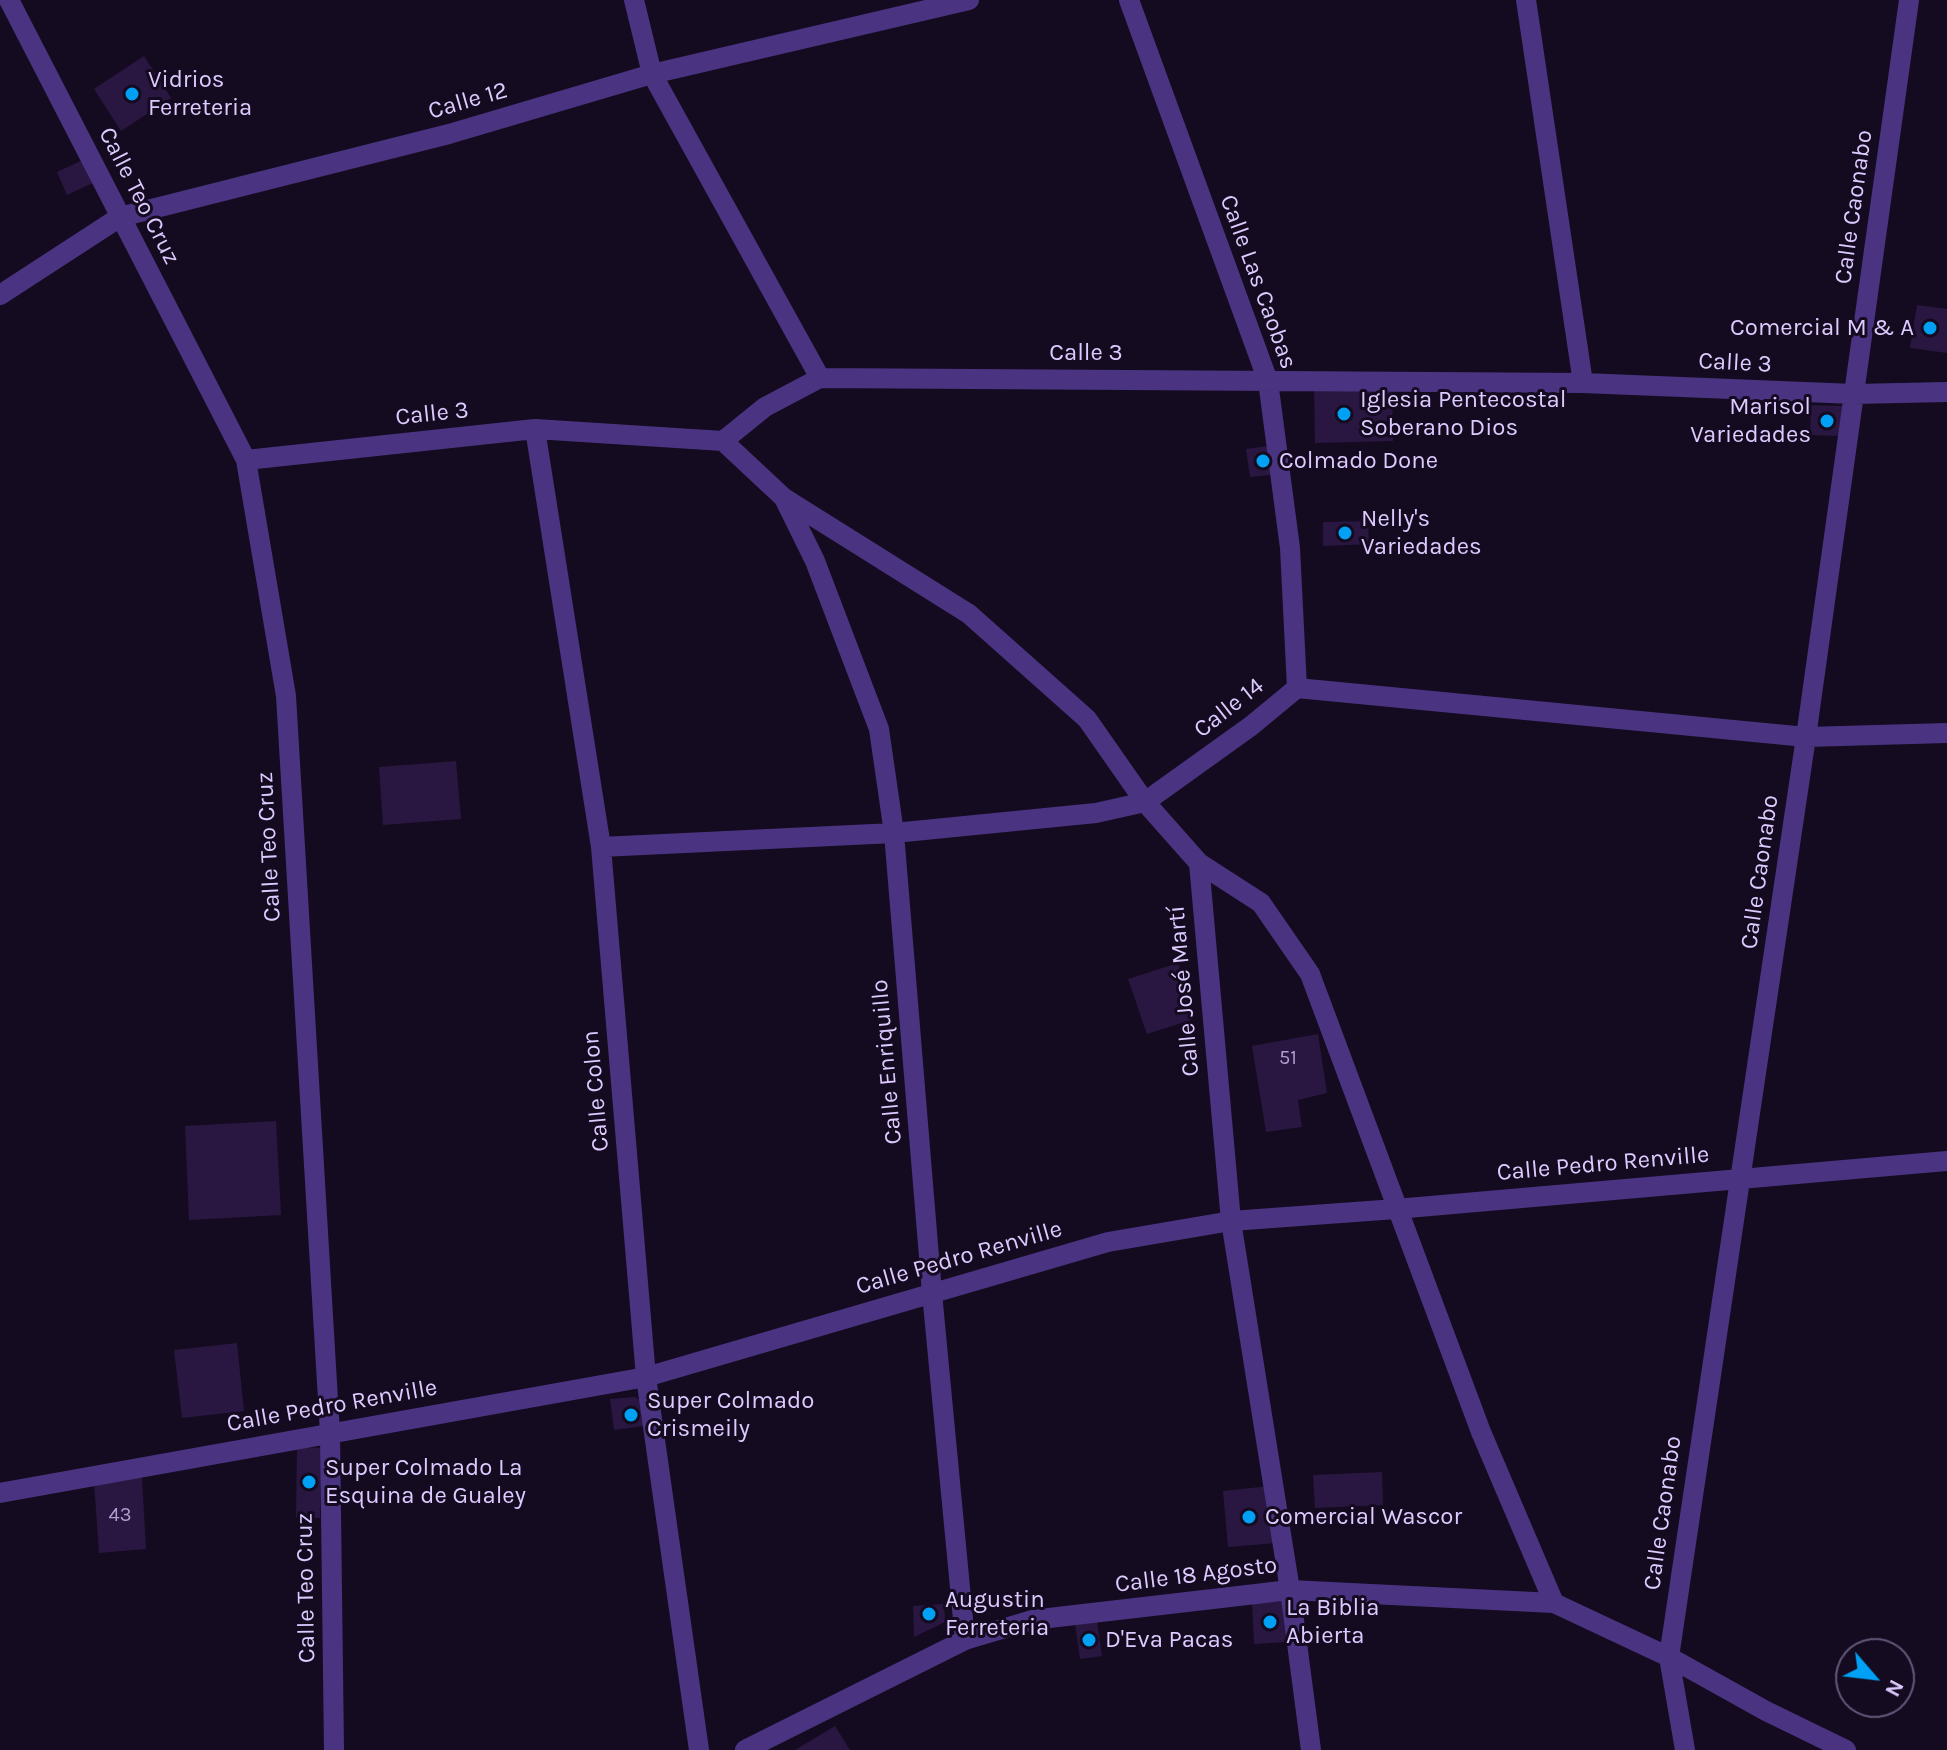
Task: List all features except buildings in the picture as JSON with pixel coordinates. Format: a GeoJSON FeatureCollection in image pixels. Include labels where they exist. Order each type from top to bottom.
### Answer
{"type":"FeatureCollection","features":[{"type":"Feature","properties":{"kind":"street","name":"Calle Teo Cruz"},"geometry":{"type":"LineString","coordinates":[[9,0],[246,460],[286,696],[330,1433],[334,1750]]}},
{"type":"Feature","properties":{"kind":"street"},"geometry":{"type":"LineString","coordinates":[[634,0],[652,74],[820,378]]}},
{"type":"Feature","properties":{"kind":"street","name":"Calle 12"},"geometry":{"type":"LineString","coordinates":[[0,295],[120,217],[449,134],[652,74],[969,0]]}},
{"type":"Feature","properties":{"kind":"street","name":"Calle Las Caobas"},"geometry":{"type":"LineString","coordinates":[[1129,0],[1268,381],[1290,548],[1297,688]]}},
{"type":"Feature","properties":{"kind":"street"},"geometry":{"type":"LineString","coordinates":[[1526,0],[1583,383]]}},
{"type":"Feature","properties":{"kind":"street","name":"Calle Caonabo"},"geometry":{"type":"LineString","coordinates":[[1685,1750],[1669,1657],[1806,737],[1909,0]]}},
{"type":"Feature","properties":{"kind":"street","name":"Calle 3"},"geometry":{"type":"LineString","coordinates":[[246,460],[535,429],[723,441],[765,407],[820,378],[1583,383],[1854,394],[1947,392]]}},
{"type":"Feature","properties":{"kind":"street","name":"Calle Colon"},"geometry":{"type":"LineString","coordinates":[[535,429],[601,847],[646,1377],[699,1750]]}},
{"type":"Feature","properties":{"kind":"street"},"geometry":{"type":"LineString","coordinates":[[723,441],[784,498],[969,614],[1087,719],[1145,802],[1199,863],[1261,903],[1310,974],[1481,1432],[1554,1603]]}},
{"type":"Feature","properties":{"kind":"street","name":"Calle Enriquillo"},"geometry":{"type":"LineString","coordinates":[[784,498],[815,561],[879,729],[894,833],[932,1293],[965,1640]]}},
{"type":"Feature","properties":{"kind":"street","name":"Calle 14"},"geometry":{"type":"LineString","coordinates":[[601,847],[894,833],[1096,813],[1145,802],[1251,726],[1297,688],[1806,737],[1947,733]]}},
{"type":"Feature","properties":{"kind":"street","name":"Calle José Martí"},"geometry":{"type":"LineString","coordinates":[[1199,863],[1231,1221],[1290,1590],[1311,1750]]}},
{"type":"Feature","properties":{"kind":"street","name":"Calle Pedro Renville"},"geometry":{"type":"LineString","coordinates":[[0,1493],[646,1377],[1108,1242],[1231,1221],[1947,1161]]}},
{"type":"Feature","properties":{"kind":"street","name":"Calle 18 Agosto"},"geometry":{"type":"LineString","coordinates":[[745,1750],[965,1640],[1032,1620],[1290,1590],[1554,1603],[1669,1657],[1766,1711],[1846,1750]]}},
{"type":"Feature","properties":{"kind":"place","name":"Vidrios Ferreteria"},"geometry":{"type":"Point","coordinates":[132,94]}},
{"type":"Feature","properties":{"kind":"place","name":"Comercial M & A"},"geometry":{"type":"Point","coordinates":[1930,328]}},
{"type":"Feature","properties":{"kind":"place","name":"Iglesia Pentecostal Soberano Dios"},"geometry":{"type":"Point","coordinates":[1344,414]}},
{"type":"Feature","properties":{"kind":"place","name":"Marisol Variedades"},"geometry":{"type":"Point","coordinates":[1827,421]}},
{"type":"Feature","properties":{"kind":"place","name":"Colmado Done"},"geometry":{"type":"Point","coordinates":[1263,461]}},
{"type":"Feature","properties":{"kind":"place","name":"Nelly's Variedades"},"geometry":{"type":"Point","coordinates":[1345,533]}},
{"type":"Feature","properties":{"kind":"place","name":"Super Colmado Crismeily"},"geometry":{"type":"Point","coordinates":[631,1415]}},
{"type":"Feature","properties":{"kind":"place","name":"Super Colmado La Esquina de Gualey"},"geometry":{"type":"Point","coordinates":[309,1482]}},
{"type":"Feature","properties":{"kind":"place","name":"Comercial Wascor"},"geometry":{"type":"Point","coordinates":[1249,1517]}},
{"type":"Feature","properties":{"kind":"place","name":"Augustin Ferreteria"},"geometry":{"type":"Point","coordinates":[929,1614]}},
{"type":"Feature","properties":{"kind":"place","name":"La Biblia Abierta"},"geometry":{"type":"Point","coordinates":[1270,1622]}},
{"type":"Feature","properties":{"kind":"place","name":"D'Eva Pacas"},"geometry":{"type":"Point","coordinates":[1089,1640]}}]}
